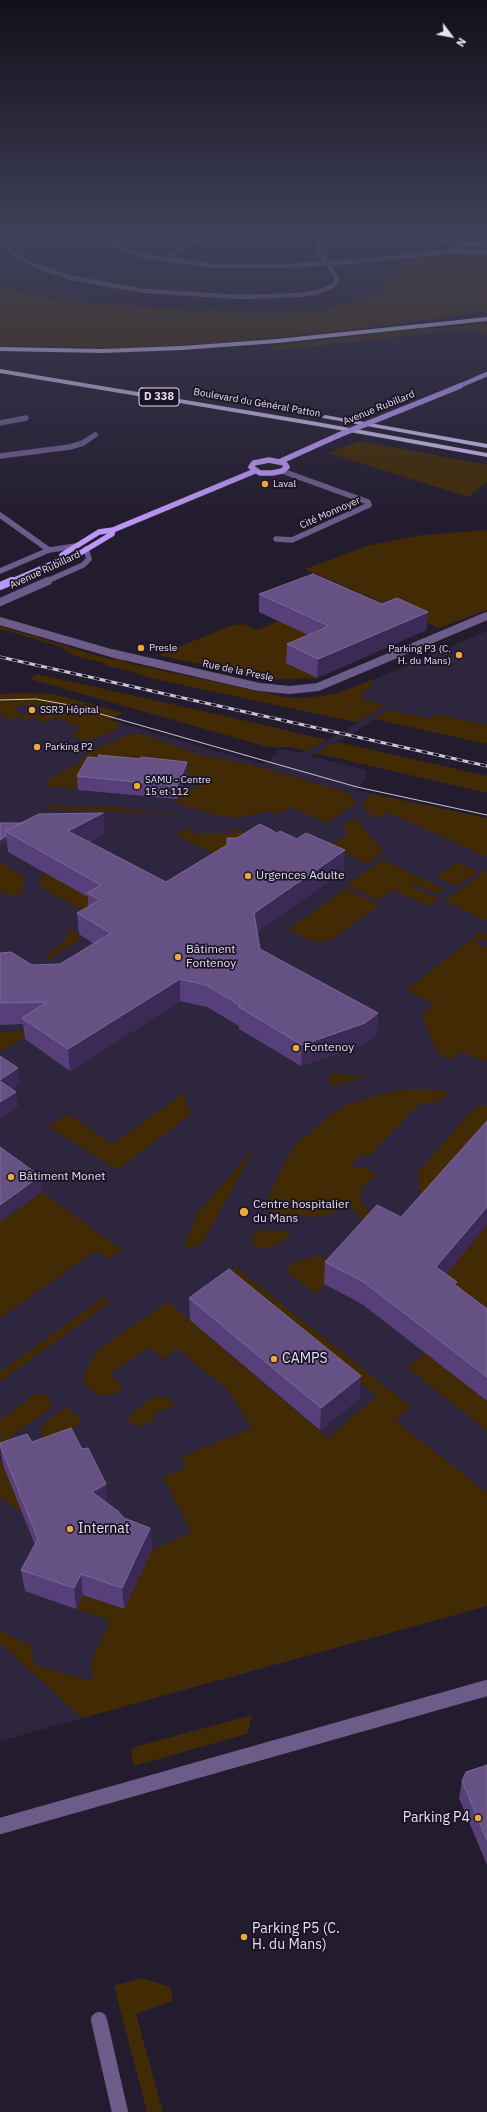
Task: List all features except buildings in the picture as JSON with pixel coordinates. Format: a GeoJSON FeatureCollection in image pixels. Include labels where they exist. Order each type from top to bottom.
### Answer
{"type":"FeatureCollection","features":[{"type":"Feature","properties":{"kind":"highway"},"geometry":{"type":"LineString","coordinates":[[277,341],[343,333]]}},
{"type":"Feature","properties":{"kind":"highway"},"geometry":{"type":"LineString","coordinates":[[0,349],[134,350],[277,341],[358,333]]}},
{"type":"Feature","properties":{"kind":"highway"},"geometry":{"type":"LineString","coordinates":[[0,364],[63,374]]}},
{"type":"Feature","properties":{"kind":"highway","name":"Boulevard du Général Patton"},"geometry":{"type":"LineString","coordinates":[[0,371],[310,422],[487,455]]}},
{"type":"Feature","properties":{"kind":"highway","name":"Boulevard du Général Patton"},"geometry":{"type":"LineString","coordinates":[[320,416],[487,446]]}},
{"type":"Feature","properties":{"kind":"main road","name":"Avenue Rubillard"},"geometry":{"type":"LineString","coordinates":[[282,471],[266,473],[256,471],[251,467],[254,463],[268,460],[280,462],[487,374]]}},
{"type":"Feature","properties":{"kind":"main road"},"geometry":{"type":"LineString","coordinates":[[280,462],[287,467],[282,471]]}},
{"type":"Feature","properties":{"kind":"main road","name":"Avenue Rubillard"},"geometry":{"type":"LineString","coordinates":[[61,560],[62,555],[99,532],[113,530],[256,471]]}},
{"type":"Feature","properties":{"kind":"main road","name":"Avenue Rubillard"},"geometry":{"type":"LineString","coordinates":[[0,586],[61,560],[72,558],[112,534],[113,530]]}},
{"type":"Feature","properties":{"kind":"street"},"geometry":{"type":"LineString","coordinates":[[0,423],[26,418]]}},
{"type":"Feature","properties":{"kind":"street"},"geometry":{"type":"LineString","coordinates":[[0,456],[70,446],[83,443],[95,435]]}},
{"type":"Feature","properties":{"kind":"street","name":"Cité Monnoyer"},"geometry":{"type":"LineString","coordinates":[[276,539],[292,540],[369,505],[368,502],[282,471]]}},
{"type":"Feature","properties":{"kind":"street"},"geometry":{"type":"LineString","coordinates":[[0,515],[49,550]]}},
{"type":"Feature","properties":{"kind":"street","name":"Avenue Rubillard"},"geometry":{"type":"LineString","coordinates":[[0,570],[49,550],[76,546]]}},
{"type":"Feature","properties":{"kind":"street","name":"Avenue Rubillard"},"geometry":{"type":"LineString","coordinates":[[0,602],[83,565],[89,559],[86,549]]}},
{"type":"Feature","properties":{"kind":"street","name":"Rue de la Presle"},"geometry":{"type":"LineString","coordinates":[[0,621],[111,653],[259,687],[290,690],[318,687],[487,616]]}},
{"type":"Feature","properties":{"kind":"street"},"geometry":{"type":"LineString","coordinates":[[0,1826],[487,1688]]}},
{"type":"Feature","properties":{"kind":"street"},"geometry":{"type":"LineString","coordinates":[[99,2020],[120,2112]]}},
{"type":"Feature","properties":{"kind":"shaded area"},"geometry":{"type":"Polygon","coordinates":[[[0,333],[328,333],[211,343],[132,348],[0,346],[0,333]]]}},
{"type":"Feature","properties":{"kind":"shaded area"},"geometry":{"type":"Polygon","coordinates":[[[383,333],[430,333],[284,350],[264,347],[383,333]]]}},
{"type":"Feature","properties":{"kind":"shaded area"},"geometry":{"type":"Polygon","coordinates":[[[360,441],[487,465],[487,481],[469,497],[328,453],[360,441]]]}},
{"type":"Feature","properties":{"kind":"shaded area"},"geometry":{"type":"Polygon","coordinates":[[[487,530],[487,610],[439,628],[305,569],[370,545],[422,535],[487,530]]]}},
{"type":"Feature","properties":{"kind":"shaded area"},"geometry":{"type":"Polygon","coordinates":[[[306,616],[317,678],[272,680],[159,655],[230,626],[243,624],[258,630],[279,621],[286,624],[306,616]]]}},
{"type":"Feature","properties":{"kind":"shaded area"},"geometry":{"type":"Polygon","coordinates":[[[0,626],[109,659],[119,658],[128,663],[290,698],[304,698],[335,694],[375,679],[359,699],[383,704],[358,722],[355,722],[150,678],[107,666],[104,663],[74,656],[62,647],[0,629],[0,626]]]}},
{"type":"Feature","properties":{"kind":"shaded area","name":"Centre hospitalier du Mans"},"geometry":{"type":"Polygon","coordinates":[[[487,631],[487,725],[435,714],[432,719],[388,710],[354,733],[310,756],[366,770],[368,773],[364,774],[366,777],[356,790],[487,818],[487,1606],[0,1741],[0,702],[30,701],[109,720],[263,764],[278,753],[276,751],[284,749],[301,753],[345,731],[379,708],[359,699],[375,679],[487,631]]]}},
{"type":"Feature","properties":{"kind":"shaded area"},"geometry":{"type":"Polygon","coordinates":[[[37,674],[327,740],[306,751],[292,747],[268,747],[30,679],[37,674]]]}},
{"type":"Feature","properties":{"kind":"shaded area"},"geometry":{"type":"Polygon","coordinates":[[[0,694],[53,694],[123,713],[110,720],[121,723],[112,732],[84,742],[71,735],[81,729],[58,717],[48,722],[23,718],[4,718],[0,712],[0,694]],[[21,705],[15,708],[15,712],[34,716],[44,715],[51,712],[49,708],[39,705],[21,705]]]}},
{"type":"Feature","properties":{"kind":"shaded area"},"geometry":{"type":"Polygon","coordinates":[[[388,710],[432,719],[435,714],[487,725],[487,744],[374,719],[388,710]]]}},
{"type":"Feature","properties":{"kind":"shaded area"},"geometry":{"type":"Polygon","coordinates":[[[133,733],[148,736],[197,754],[252,765],[340,790],[349,794],[357,803],[325,823],[291,807],[278,814],[268,811],[236,818],[215,815],[176,803],[183,788],[199,789],[196,785],[199,777],[142,771],[79,782],[75,789],[46,786],[50,778],[81,762],[82,758],[91,751],[133,733]]]}},
{"type":"Feature","properties":{"kind":"shaded area"},"geometry":{"type":"Polygon","coordinates":[[[337,742],[487,776],[487,793],[315,753],[337,742]]]}},
{"type":"Feature","properties":{"kind":"shaded area"},"geometry":{"type":"Polygon","coordinates":[[[372,794],[487,818],[487,857],[387,812],[379,818],[370,814],[361,805],[372,794]]]}},
{"type":"Feature","properties":{"kind":"shaded area"},"geometry":{"type":"Polygon","coordinates":[[[48,805],[93,808],[100,806],[184,815],[48,809],[48,805]]]}},
{"type":"Feature","properties":{"kind":"shaded area"},"geometry":{"type":"Polygon","coordinates":[[[355,818],[383,852],[368,864],[330,846],[350,832],[341,827],[355,818]]]}},
{"type":"Feature","properties":{"kind":"shaded area"},"geometry":{"type":"Polygon","coordinates":[[[233,827],[243,831],[244,835],[213,853],[178,836],[179,832],[186,828],[190,828],[191,834],[233,833],[233,827]]]}},
{"type":"Feature","properties":{"kind":"shaded area"},"geometry":{"type":"Polygon","coordinates":[[[382,860],[445,889],[438,894],[414,883],[411,885],[439,899],[429,906],[394,890],[378,900],[346,885],[382,860]]]}},
{"type":"Feature","properties":{"kind":"shaded area"},"geometry":{"type":"Polygon","coordinates":[[[458,862],[478,871],[457,886],[437,877],[458,862]]]}},
{"type":"Feature","properties":{"kind":"shaded area"},"geometry":{"type":"Polygon","coordinates":[[[0,863],[25,877],[21,894],[6,895],[0,891],[0,863]]]}},
{"type":"Feature","properties":{"kind":"shaded area"},"geometry":{"type":"Polygon","coordinates":[[[485,871],[487,872],[487,921],[445,901],[485,871]]]}},
{"type":"Feature","properties":{"kind":"shaded area"},"geometry":{"type":"Polygon","coordinates":[[[46,873],[103,906],[89,914],[39,886],[41,876],[46,873]]]}},
{"type":"Feature","properties":{"kind":"shaded area"},"geometry":{"type":"Polygon","coordinates":[[[346,889],[380,905],[329,941],[312,941],[288,929],[346,889]]]}},
{"type":"Feature","properties":{"kind":"shaded area"},"geometry":{"type":"Polygon","coordinates":[[[67,928],[83,937],[47,961],[46,956],[65,941],[68,933],[67,928]]]}},
{"type":"Feature","properties":{"kind":"shaded area"},"geometry":{"type":"Polygon","coordinates":[[[481,932],[487,935],[487,942],[480,939],[474,943],[484,948],[487,945],[487,1062],[459,1051],[451,1060],[438,1054],[422,1016],[434,1004],[406,990],[481,932]]]}},
{"type":"Feature","properties":{"kind":"shaded area"},"geometry":{"type":"Polygon","coordinates":[[[33,1031],[0,1052],[0,1032],[33,1031]]]}},
{"type":"Feature","properties":{"kind":"shaded area"},"geometry":{"type":"Polygon","coordinates":[[[334,1073],[368,1076],[331,1086],[327,1078],[334,1073]]]}},
{"type":"Feature","properties":{"kind":"shaded area"},"geometry":{"type":"Polygon","coordinates":[[[420,1089],[450,1091],[439,1102],[420,1103],[368,1157],[358,1156],[351,1166],[368,1169],[377,1174],[364,1186],[360,1192],[360,1199],[368,1212],[376,1217],[364,1220],[351,1209],[349,1198],[339,1210],[322,1217],[275,1214],[263,1208],[285,1161],[296,1144],[335,1112],[350,1104],[372,1097],[399,1090],[420,1089]]]}},
{"type":"Feature","properties":{"kind":"shaded area"},"geometry":{"type":"Polygon","coordinates":[[[184,1093],[190,1115],[117,1170],[48,1126],[68,1114],[112,1144],[184,1093]]]}},
{"type":"Feature","properties":{"kind":"shaded area"},"geometry":{"type":"Polygon","coordinates":[[[487,1105],[487,1140],[423,1212],[418,1172],[475,1107],[487,1105]]]}},
{"type":"Feature","properties":{"kind":"shaded area"},"geometry":{"type":"Polygon","coordinates":[[[254,1149],[203,1242],[189,1248],[185,1245],[185,1242],[199,1211],[254,1149]]]}},
{"type":"Feature","properties":{"kind":"shaded area"},"geometry":{"type":"Polygon","coordinates":[[[42,1192],[122,1250],[108,1259],[96,1251],[0,1318],[0,1222],[42,1192]]]}},
{"type":"Feature","properties":{"kind":"shaded area"},"geometry":{"type":"Polygon","coordinates":[[[487,1225],[487,1333],[434,1289],[487,1225]]]}},
{"type":"Feature","properties":{"kind":"shaded area"},"geometry":{"type":"Polygon","coordinates":[[[260,1230],[291,1233],[282,1242],[264,1249],[254,1246],[252,1238],[254,1233],[260,1230]]]}},
{"type":"Feature","properties":{"kind":"shaded area"},"geometry":{"type":"Polygon","coordinates":[[[318,1256],[342,1264],[315,1294],[285,1270],[294,1262],[318,1256]]]}},
{"type":"Feature","properties":{"kind":"shaded area"},"geometry":{"type":"Polygon","coordinates":[[[234,1268],[238,1269],[411,1407],[396,1421],[487,1493],[487,1606],[82,1718],[0,1643],[0,1630],[17,1640],[31,1644],[34,1665],[92,1681],[91,1662],[110,1620],[76,1609],[83,1595],[124,1609],[152,1550],[191,1532],[163,1477],[186,1468],[181,1457],[252,1428],[228,1390],[177,1349],[163,1359],[149,1347],[110,1374],[124,1388],[111,1396],[96,1394],[85,1384],[83,1376],[90,1362],[100,1348],[168,1302],[328,1438],[377,1396],[238,1284],[228,1272],[234,1268]]]}},
{"type":"Feature","properties":{"kind":"shaded area"},"geometry":{"type":"Polygon","coordinates":[[[104,1297],[110,1302],[0,1382],[0,1372],[104,1297]]]}},
{"type":"Feature","properties":{"kind":"shaded area"},"geometry":{"type":"Polygon","coordinates":[[[425,1353],[487,1401],[487,1431],[407,1367],[425,1353]]]}},
{"type":"Feature","properties":{"kind":"shaded area"},"geometry":{"type":"Polygon","coordinates":[[[37,1393],[47,1395],[51,1401],[51,1408],[9,1438],[2,1446],[0,1454],[0,1420],[37,1393]]]}},
{"type":"Feature","properties":{"kind":"shaded area"},"geometry":{"type":"Polygon","coordinates":[[[158,1396],[167,1397],[175,1405],[152,1414],[156,1420],[137,1427],[126,1419],[151,1398],[158,1396]]]}},
{"type":"Feature","properties":{"kind":"shaded area"},"geometry":{"type":"Polygon","coordinates":[[[67,1407],[82,1421],[67,1434],[81,1447],[46,1459],[41,1434],[42,1427],[48,1420],[67,1407]]]}},
{"type":"Feature","properties":{"kind":"shaded area"},"geometry":{"type":"Polygon","coordinates":[[[0,1458],[3,1465],[23,1514],[0,1497],[0,1458]]]}},
{"type":"Feature","properties":{"kind":"shaded area"},"geometry":{"type":"Polygon","coordinates":[[[252,1715],[247,1734],[134,1766],[131,1748],[252,1715]]]}},
{"type":"Feature","properties":{"kind":"shaded area"},"geometry":{"type":"Polygon","coordinates":[[[142,1978],[170,1987],[173,2001],[136,2014],[163,2112],[147,2112],[114,1986],[142,1978]]]}},
{"type":"Feature","properties":{"kind":"tram line"},"geometry":{"type":"LineString","coordinates":[[0,700],[36,699],[69,705],[357,787],[487,815]]}},
{"type":"Feature","properties":{"kind":"railway"},"geometry":{"type":"LineString","coordinates":[[0,657],[487,766]]}},
{"type":"Feature","properties":{"kind":"place","name":"Laval"},"geometry":{"type":"Point","coordinates":[265,484]}},
{"type":"Feature","properties":{"kind":"place","name":"Presle"},"geometry":{"type":"Point","coordinates":[141,648]}},
{"type":"Feature","properties":{"kind":"place","name":"Parking P3 (C. H. du Mans)"},"geometry":{"type":"Point","coordinates":[459,655]}},
{"type":"Feature","properties":{"kind":"place","name":"SSR3 Hôpital"},"geometry":{"type":"Point","coordinates":[32,710]}},
{"type":"Feature","properties":{"kind":"place","name":"Parking P2"},"geometry":{"type":"Point","coordinates":[37,747]}},
{"type":"Feature","properties":{"kind":"place","name":"SAMU - Centre 15 et 112"},"geometry":{"type":"Point","coordinates":[137,786]}},
{"type":"Feature","properties":{"kind":"place","name":"Urgences Adulte"},"geometry":{"type":"Point","coordinates":[248,876]}},
{"type":"Feature","properties":{"kind":"place","name":"Bâtiment Fontenoy"},"geometry":{"type":"Point","coordinates":[178,957]}},
{"type":"Feature","properties":{"kind":"place","name":"Fontenoy"},"geometry":{"type":"Point","coordinates":[296,1048]}},
{"type":"Feature","properties":{"kind":"place","name":"Bâtiment Monet"},"geometry":{"type":"Point","coordinates":[11,1177]}},
{"type":"Feature","properties":{"kind":"place","name":"Centre hospitalier du Mans"},"geometry":{"type":"Point","coordinates":[244,1212]}},
{"type":"Feature","properties":{"kind":"place","name":"CAMPS"},"geometry":{"type":"Point","coordinates":[274,1359]}},
{"type":"Feature","properties":{"kind":"place","name":"Internat"},"geometry":{"type":"Point","coordinates":[70,1529]}},
{"type":"Feature","properties":{"kind":"place","name":"Parking P4"},"geometry":{"type":"Point","coordinates":[478,1818]}},
{"type":"Feature","properties":{"kind":"place","name":"Parking P5 (C. H. du Mans)"},"geometry":{"type":"Point","coordinates":[244,1937]}}]}
